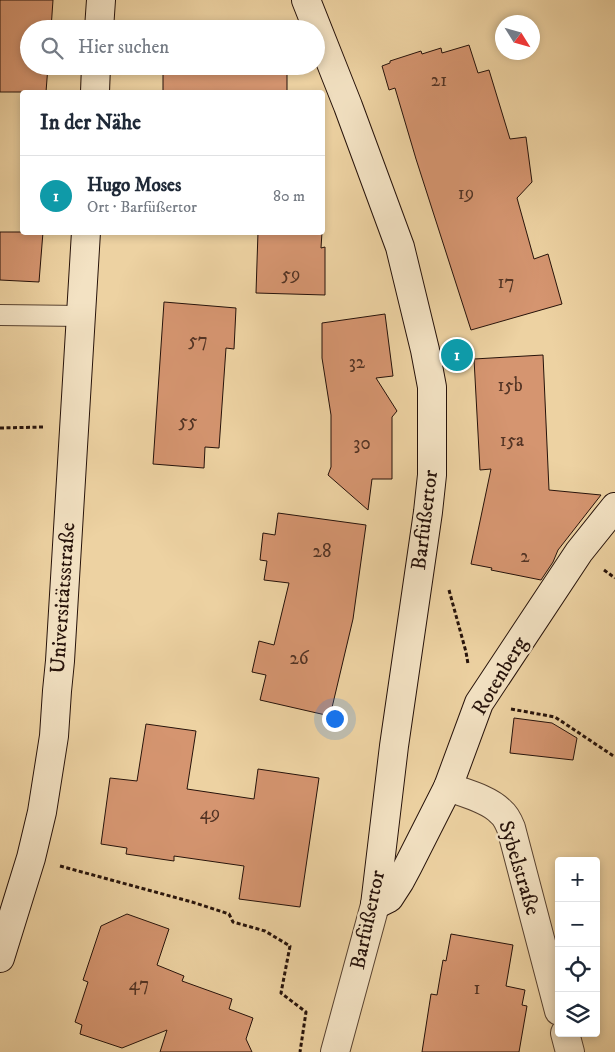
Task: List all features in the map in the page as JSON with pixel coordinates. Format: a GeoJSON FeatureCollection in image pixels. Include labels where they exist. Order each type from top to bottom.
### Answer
{"type":"FeatureCollection","features":[{"type":"Feature","properties":{"kind":"street"},"geometry":{"type":"LineString","coordinates":[[100,20],[101,0]]}},
{"type":"Feature","properties":{"kind":"street","name":"Barfüßertor"},"geometry":{"type":"LineString","coordinates":[[306,0],[314,20]]}},
{"type":"Feature","properties":{"kind":"street","name":"Barfüßertor"},"geometry":{"type":"LineString","coordinates":[[325,48],[400,247],[432,387],[432,475],[428,512],[395,737],[375,905],[335,1052]]}},
{"type":"Feature","properties":{"kind":"street"},"geometry":{"type":"LineString","coordinates":[[95,90],[96,75]]}},
{"type":"Feature","properties":{"kind":"street","name":"Universitätsstraße"},"geometry":{"type":"LineString","coordinates":[[0,958],[4,929],[31,858],[42,812],[54,736],[86,235]]}},
{"type":"Feature","properties":{"kind":"street","name":"Rotenberg"},"geometry":{"type":"LineString","coordinates":[[375,905],[389,898],[400,881],[448,787],[480,703],[579,552],[615,507]]}},
{"type":"Feature","properties":{"kind":"street","name":"Sybelstraße"},"geometry":{"type":"LineString","coordinates":[[448,787],[492,804],[508,820],[555,996]]}},
{"type":"Feature","properties":{"kind":"street"},"geometry":{"type":"LineString","coordinates":[[566,1037],[570,1052]]}},
{"type":"Feature","properties":{"kind":"lane"},"geometry":{"type":"LineString","coordinates":[[0,315],[81,316]]}},
{"type":"Feature","properties":{"kind":"path"},"geometry":{"type":"LineString","coordinates":[[0,428],[41,427]]}},
{"type":"Feature","properties":{"kind":"path"},"geometry":{"type":"LineString","coordinates":[[480,703],[555,716],[615,757]]}},
{"type":"Feature","properties":{"kind":"path"},"geometry":{"type":"LineString","coordinates":[[31,858],[192,902],[228,914],[233,922],[265,931],[290,946],[281,992],[306,1012],[300,1052]]}},
{"type":"Feature","properties":{"kind":"building"},"geometry":{"type":"Polygon","coordinates":[[[0,0],[53,0],[52,20],[20,20],[20,75],[47,75],[46,90],[0,92],[0,0]]]}},
{"type":"Feature","properties":{"kind":"building"},"geometry":{"type":"Polygon","coordinates":[[[469,45],[478,73],[489,70],[510,139],[526,137],[532,182],[517,198],[534,259],[548,254],[562,304],[471,330],[395,88],[389,90],[382,66],[390,63],[390,61],[421,51],[422,54],[441,48],[442,53],[469,45]]]}},
{"type":"Feature","properties":{"kind":"building"},"geometry":{"type":"Polygon","coordinates":[[[163,75],[287,75],[287,90],[163,90],[163,75]]]}},
{"type":"Feature","properties":{"kind":"building"},"geometry":{"type":"Polygon","coordinates":[[[0,232],[20,232],[20,235],[43,235],[39,282],[0,280],[0,232]]]}},
{"type":"Feature","properties":{"kind":"building"},"geometry":{"type":"Polygon","coordinates":[[[258,235],[322,235],[321,248],[325,247],[325,295],[256,293],[258,235]]]}},
{"type":"Feature","properties":{"kind":"building"},"geometry":{"type":"Polygon","coordinates":[[[164,302],[236,308],[234,349],[226,348],[219,448],[205,447],[204,468],[153,464],[164,302]]]}},
{"type":"Feature","properties":{"kind":"building"},"geometry":{"type":"Polygon","coordinates":[[[385,314],[393,376],[376,378],[397,411],[392,417],[392,479],[372,479],[368,510],[328,475],[331,467],[331,415],[322,358],[322,323],[385,314]]]}},
{"type":"Feature","properties":{"kind":"building"},"geometry":{"type":"Polygon","coordinates":[[[543,355],[549,490],[601,495],[558,550],[553,562],[541,580],[471,564],[491,469],[480,470],[474,359],[543,355]]]}},
{"type":"Feature","properties":{"kind":"building"},"geometry":{"type":"Polygon","coordinates":[[[278,513],[366,525],[353,619],[330,716],[260,700],[266,675],[252,672],[259,641],[274,645],[289,583],[264,580],[267,561],[260,560],[263,533],[275,535],[278,513]]]}},
{"type":"Feature","properties":{"kind":"building"},"geometry":{"type":"Polygon","coordinates":[[[514,718],[552,723],[577,738],[573,760],[510,753],[514,718]]]}},
{"type":"Feature","properties":{"kind":"building"},"geometry":{"type":"Polygon","coordinates":[[[146,724],[196,731],[187,789],[254,799],[258,769],[319,778],[300,907],[239,899],[244,866],[174,856],[174,861],[126,854],[127,848],[101,844],[110,778],[137,781],[146,724]]]}},
{"type":"Feature","properties":{"kind":"building"},"geometry":{"type":"Polygon","coordinates":[[[127,914],[169,929],[157,965],[184,976],[182,981],[232,999],[229,1009],[253,1018],[246,1039],[252,1052],[160,1052],[167,1030],[122,1048],[80,1034],[82,1025],[75,1022],[88,982],[83,980],[101,926],[127,914]]]}},
{"type":"Feature","properties":{"kind":"building"},"geometry":{"type":"Polygon","coordinates":[[[451,934],[513,945],[506,986],[525,990],[522,1005],[527,1006],[519,1052],[422,1052],[431,994],[437,995],[443,960],[446,961],[451,934]]]}},
{"type":"Feature","properties":{"kind":"place","name":"Hugo Moses"},"geometry":{"type":"Point","coordinates":[457,355]}}]}
